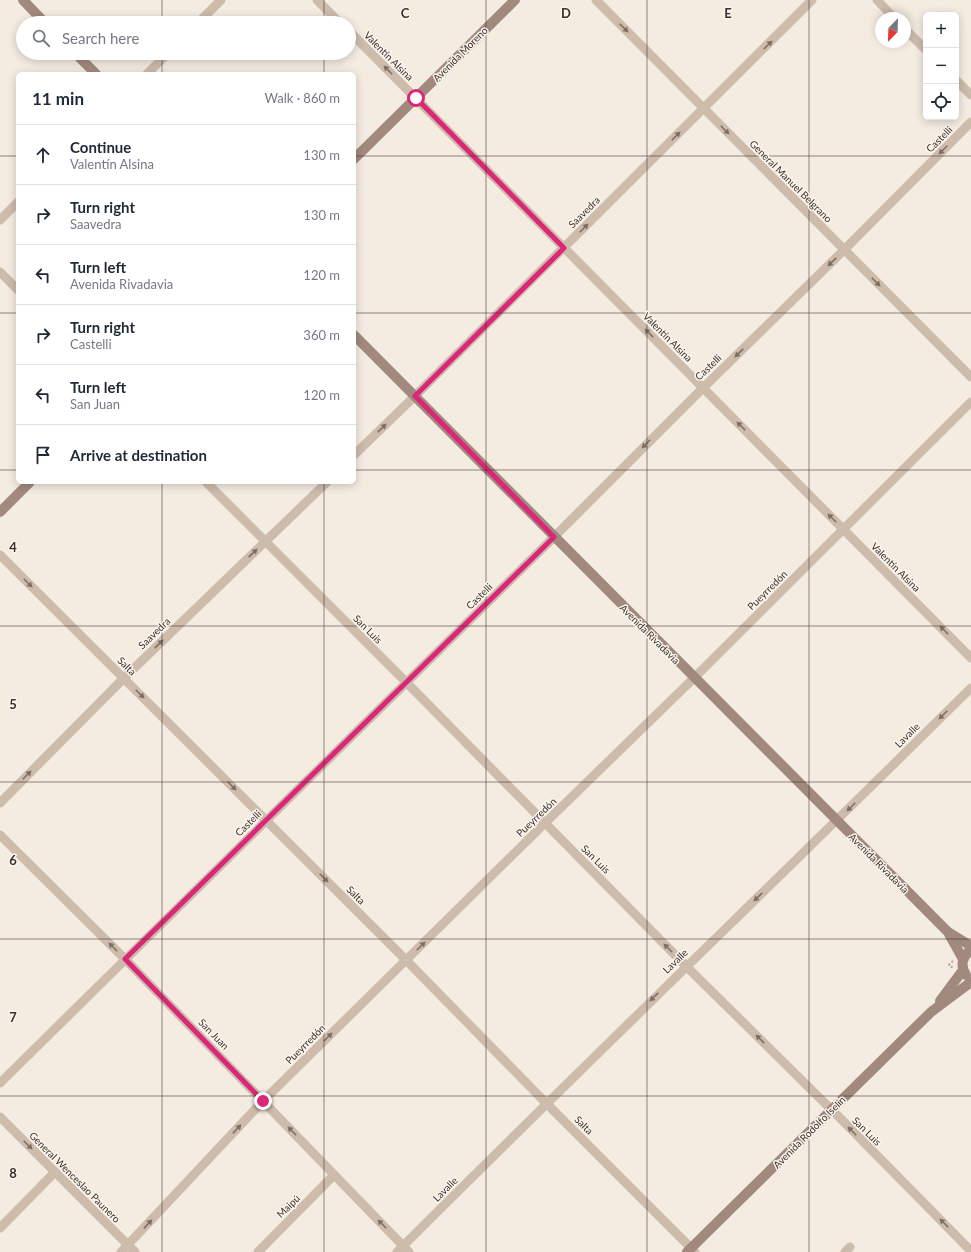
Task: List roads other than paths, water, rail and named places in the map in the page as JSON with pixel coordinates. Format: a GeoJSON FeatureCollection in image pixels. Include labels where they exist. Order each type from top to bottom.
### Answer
{"type":"FeatureCollection","features":[{"type":"Feature","properties":{"kind":"main road"},"geometry":{"type":"LineString","coordinates":[[23,0],[38,16]]}},
{"type":"Feature","properties":{"kind":"main road","name":"Avenida Moreno"},"geometry":{"type":"LineString","coordinates":[[356,157],[515,0]]}},
{"type":"Feature","properties":{"kind":"main road"},"geometry":{"type":"LineString","coordinates":[[82,60],[94,72]]}},
{"type":"Feature","properties":{"kind":"main road","name":"Avenida Rivadavia"},"geometry":{"type":"LineString","coordinates":[[356,337],[948,932],[971,946]]}},
{"type":"Feature","properties":{"kind":"main road"},"geometry":{"type":"LineString","coordinates":[[0,512],[28,484]]}},
{"type":"Feature","properties":{"kind":"main road","name":"Avenida Rivadavia"},"geometry":{"type":"LineString","coordinates":[[948,932],[963,959]]}},
{"type":"Feature","properties":{"kind":"main road"},"geometry":{"type":"LineString","coordinates":[[971,950],[963,959],[963,970],[971,979]]}},
{"type":"Feature","properties":{"kind":"main road","name":"Avenida Rodolfo Iselín"},"geometry":{"type":"LineString","coordinates":[[931,1012],[963,970]]}},
{"type":"Feature","properties":{"kind":"main road","name":"Avenida Rodolfo Iselín"},"geometry":{"type":"LineString","coordinates":[[691,1251],[931,1012],[971,982]]}},
{"type":"Feature","properties":{"kind":"street"},"geometry":{"type":"LineString","coordinates":[[205,16],[221,0]]}},
{"type":"Feature","properties":{"kind":"street"},"geometry":{"type":"LineString","coordinates":[[317,0],[333,16]]}},
{"type":"Feature","properties":{"kind":"street","name":"General Manuel Belgrano"},"geometry":{"type":"LineString","coordinates":[[596,0],[971,377]]}},
{"type":"Feature","properties":{"kind":"street","name":"Saavedra"},"geometry":{"type":"LineString","coordinates":[[356,454],[812,0]]}},
{"type":"Feature","properties":{"kind":"street"},"geometry":{"type":"LineString","coordinates":[[877,0],[888,12]]}},
{"type":"Feature","properties":{"kind":"street"},"geometry":{"type":"LineString","coordinates":[[911,35],[924,48]]}},
{"type":"Feature","properties":{"kind":"street","name":"Valentín Alsina"},"geometry":{"type":"LineString","coordinates":[[356,39],[971,658]]}},
{"type":"Feature","properties":{"kind":"street"},"geometry":{"type":"LineString","coordinates":[[149,72],[161,60]]}},
{"type":"Feature","properties":{"kind":"street"},"geometry":{"type":"LineString","coordinates":[[959,83],[971,95]]}},
{"type":"Feature","properties":{"kind":"street","name":"Castelli"},"geometry":{"type":"LineString","coordinates":[[0,1083],[844,250],[971,122]]}},
{"type":"Feature","properties":{"kind":"street"},"geometry":{"type":"LineString","coordinates":[[0,220],[16,204]]}},
{"type":"Feature","properties":{"kind":"street"},"geometry":{"type":"LineString","coordinates":[[0,272],[16,288]]}},
{"type":"Feature","properties":{"kind":"street","name":"Pueyrredón"},"geometry":{"type":"LineString","coordinates":[[121,1252],[263,1101],[694,678],[971,402]]}},
{"type":"Feature","properties":{"kind":"street","name":"San Luis"},"geometry":{"type":"LineString","coordinates":[[208,484],[406,682],[544,824],[971,1251]]}},
{"type":"Feature","properties":{"kind":"street","name":"Saavedra"},"geometry":{"type":"LineString","coordinates":[[0,803],[124,678],[324,484]]}},
{"type":"Feature","properties":{"kind":"street","name":"Salta"},"geometry":{"type":"LineString","coordinates":[[0,555],[406,960],[691,1251]]}},
{"type":"Feature","properties":{"kind":"street","name":"Lavalle"},"geometry":{"type":"LineString","coordinates":[[403,1250],[546,1103],[837,821],[971,688]]}},
{"type":"Feature","properties":{"kind":"street","name":"San Juan"},"geometry":{"type":"LineString","coordinates":[[0,835],[125,959],[263,1101],[403,1250]]}},
{"type":"Feature","properties":{"kind":"street","name":"General Wenceslao Paunero"},"geometry":{"type":"LineString","coordinates":[[0,1117],[135,1252]]}},
{"type":"Feature","properties":{"kind":"street"},"geometry":{"type":"LineString","coordinates":[[0,1228],[55,1172]]}},
{"type":"Feature","properties":{"kind":"street","name":"Maipú"},"geometry":{"type":"LineString","coordinates":[[258,1252],[334,1175]]}}]}
